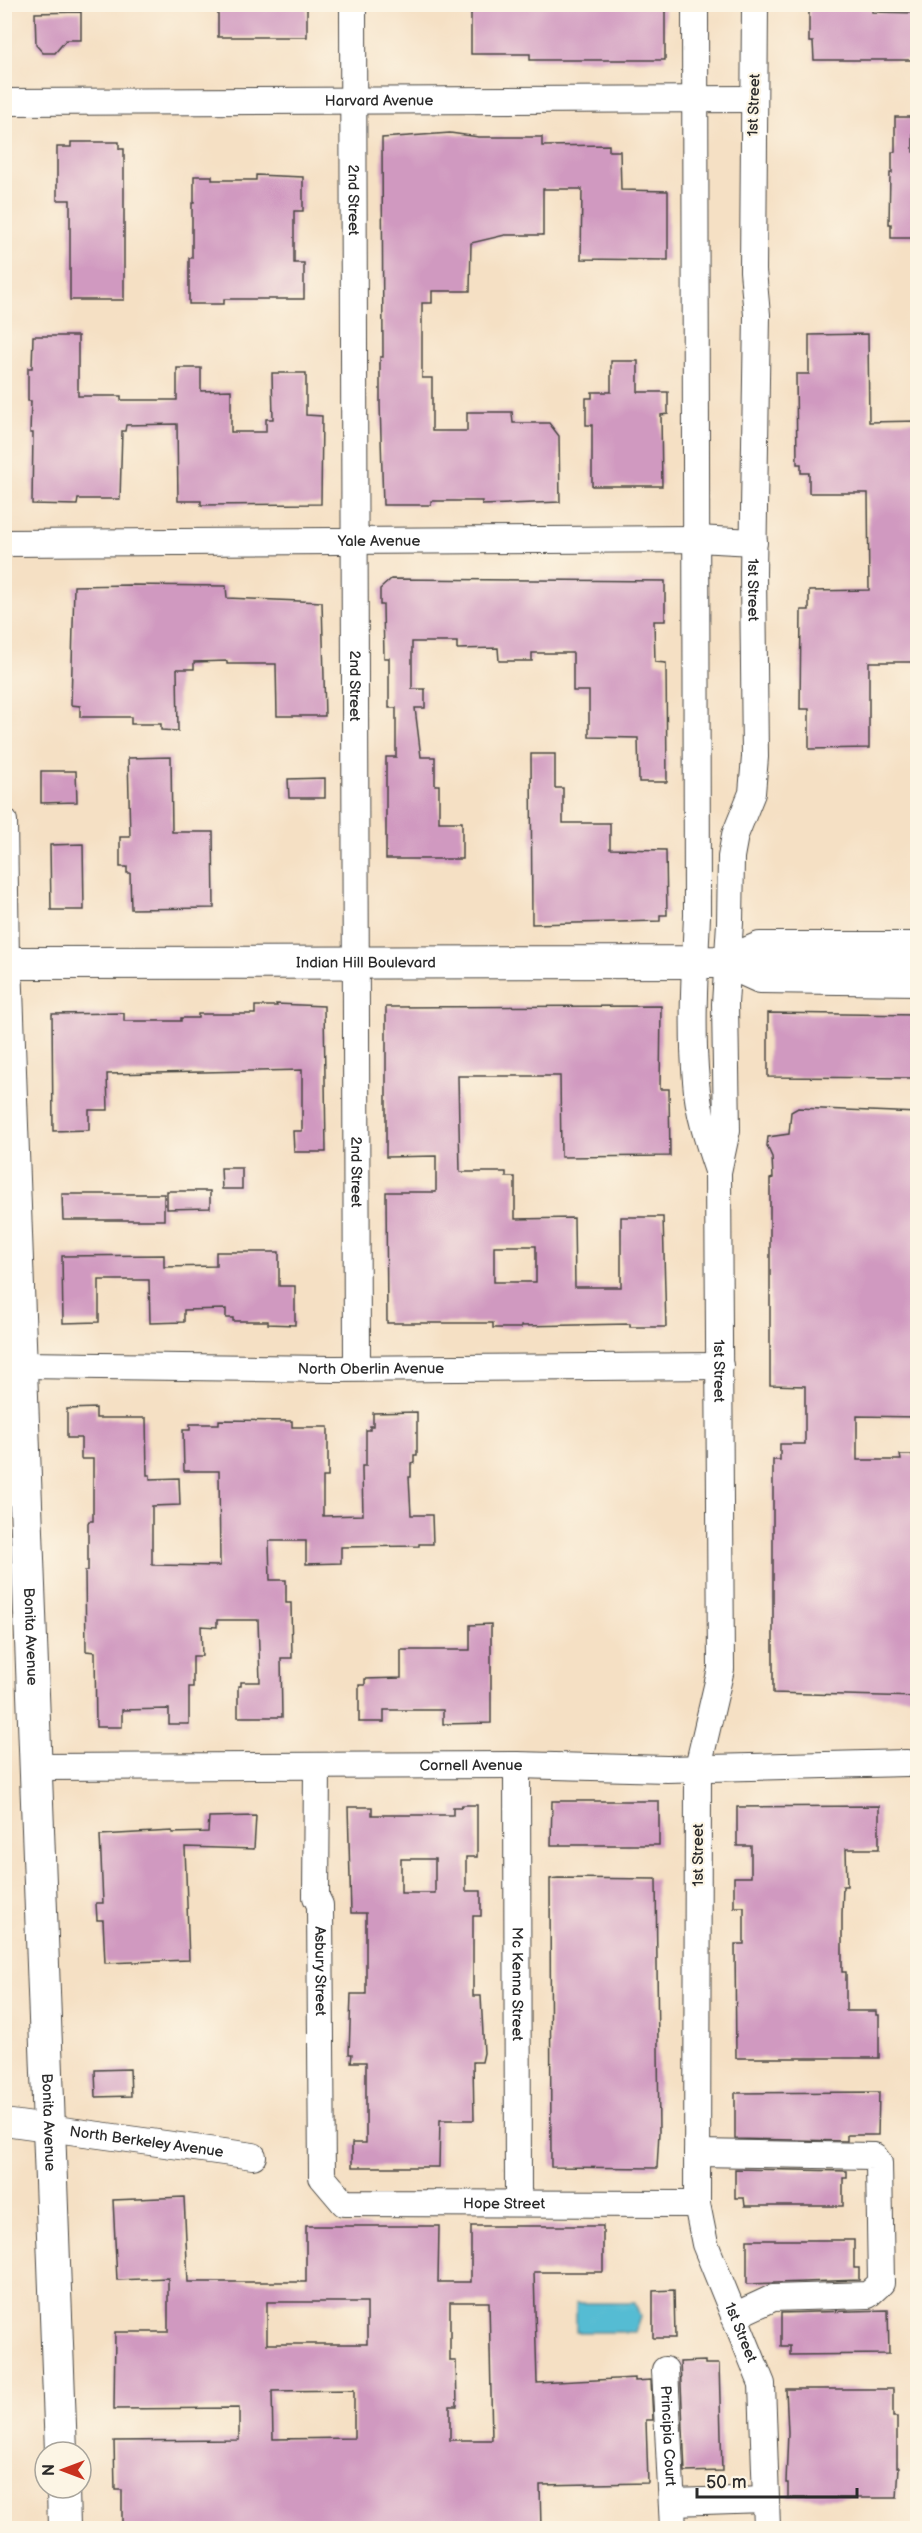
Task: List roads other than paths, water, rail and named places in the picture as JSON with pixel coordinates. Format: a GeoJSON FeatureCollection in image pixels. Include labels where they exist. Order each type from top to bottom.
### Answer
{"type":"FeatureCollection","features":[{"type":"Feature","properties":{"kind":"main road"},"geometry":{"type":"LineString","coordinates":[[727,962],[760,948],[918,948]]}},
{"type":"Feature","properties":{"kind":"main road","name":"Indian Hill Boulevard"},"geometry":{"type":"LineString","coordinates":[[5,963],[727,962]]}},
{"type":"Feature","properties":{"kind":"main road"},"geometry":{"type":"LineString","coordinates":[[727,962],[760,977],[918,979]]}},
{"type":"Feature","properties":{"kind":"main road","name":"Bonita Avenue"},"geometry":{"type":"LineString","coordinates":[[5,963],[9,1161],[21,1365],[61,2440]]}},
{"type":"Feature","properties":{"kind":"main road"},"geometry":{"type":"LineString","coordinates":[[63,2500],[64,2529]]}},
{"type":"Feature","properties":{"kind":"street","name":"2nd Street"},"geometry":{"type":"LineString","coordinates":[[353,4],[357,1368]]}},
{"type":"Feature","properties":{"kind":"street","name":"1st Street"},"geometry":{"type":"LineString","coordinates":[[695,4],[696,1083],[704,1130],[718,1172]]}},
{"type":"Feature","properties":{"kind":"street","name":"1st Street"},"geometry":{"type":"LineString","coordinates":[[755,4],[753,271],[757,327],[754,542],[755,757],[752,793],[735,835],[731,857],[727,962],[726,1130],[718,1172],[721,1669],[698,1767],[697,2204],[705,2244],[762,2384],[767,2529]]}},
{"type":"Feature","properties":{"kind":"street","name":"Harvard Avenue"},"geometry":{"type":"LineString","coordinates":[[4,102],[754,99]]}},
{"type":"Feature","properties":{"kind":"street","name":"Yale Avenue"},"geometry":{"type":"LineString","coordinates":[[4,543],[697,539],[754,542]]}},
{"type":"Feature","properties":{"kind":"street","name":"Bonita Avenue"},"geometry":{"type":"LineString","coordinates":[[4,821],[5,963]]}},
{"type":"Feature","properties":{"kind":"street","name":"North Oberlin Avenue"},"geometry":{"type":"LineString","coordinates":[[21,1365],[357,1368],[720,1366]]}},
{"type":"Feature","properties":{"kind":"street","name":"Cornell Avenue"},"geometry":{"type":"LineString","coordinates":[[36,1767],[517,1765],[667,1769],[907,1763]]}},
{"type":"Feature","properties":{"kind":"street","name":"Mc Kenna Street"},"geometry":{"type":"LineString","coordinates":[[517,1765],[518,2203]]}},
{"type":"Feature","properties":{"kind":"street","name":"Asbury Street"},"geometry":{"type":"LineString","coordinates":[[317,1766],[316,1897],[320,1905],[322,2177]]}},
{"type":"Feature","properties":{"kind":"street","name":"North Berkeley Avenue"},"geometry":{"type":"LineString","coordinates":[[4,2122],[253,2156]]}},
{"type":"Feature","properties":{"kind":"street"},"geometry":{"type":"LineString","coordinates":[[697,2153],[874,2156],[879,2163],[880,2283],[868,2295],[773,2298],[734,2316]]}},
{"type":"Feature","properties":{"kind":"street","name":"Hope Street"},"geometry":{"type":"LineString","coordinates":[[322,2177],[344,2203],[697,2204]]}},
{"type":"Feature","properties":{"kind":"street","name":"Principia Court"},"geometry":{"type":"LineString","coordinates":[[665,2370],[673,2529]]}},
{"type":"Feature","properties":{"kind":"street","name":"Principia Court"},"geometry":{"type":"LineString","coordinates":[[673,2502],[765,2499]]}},
{"type":"Feature","properties":{"kind":"water"},"geometry":{"type":"Polygon","coordinates":[[[576,2303],[635,2303],[640,2317],[635,2332],[576,2332],[576,2303]]]}}]}
